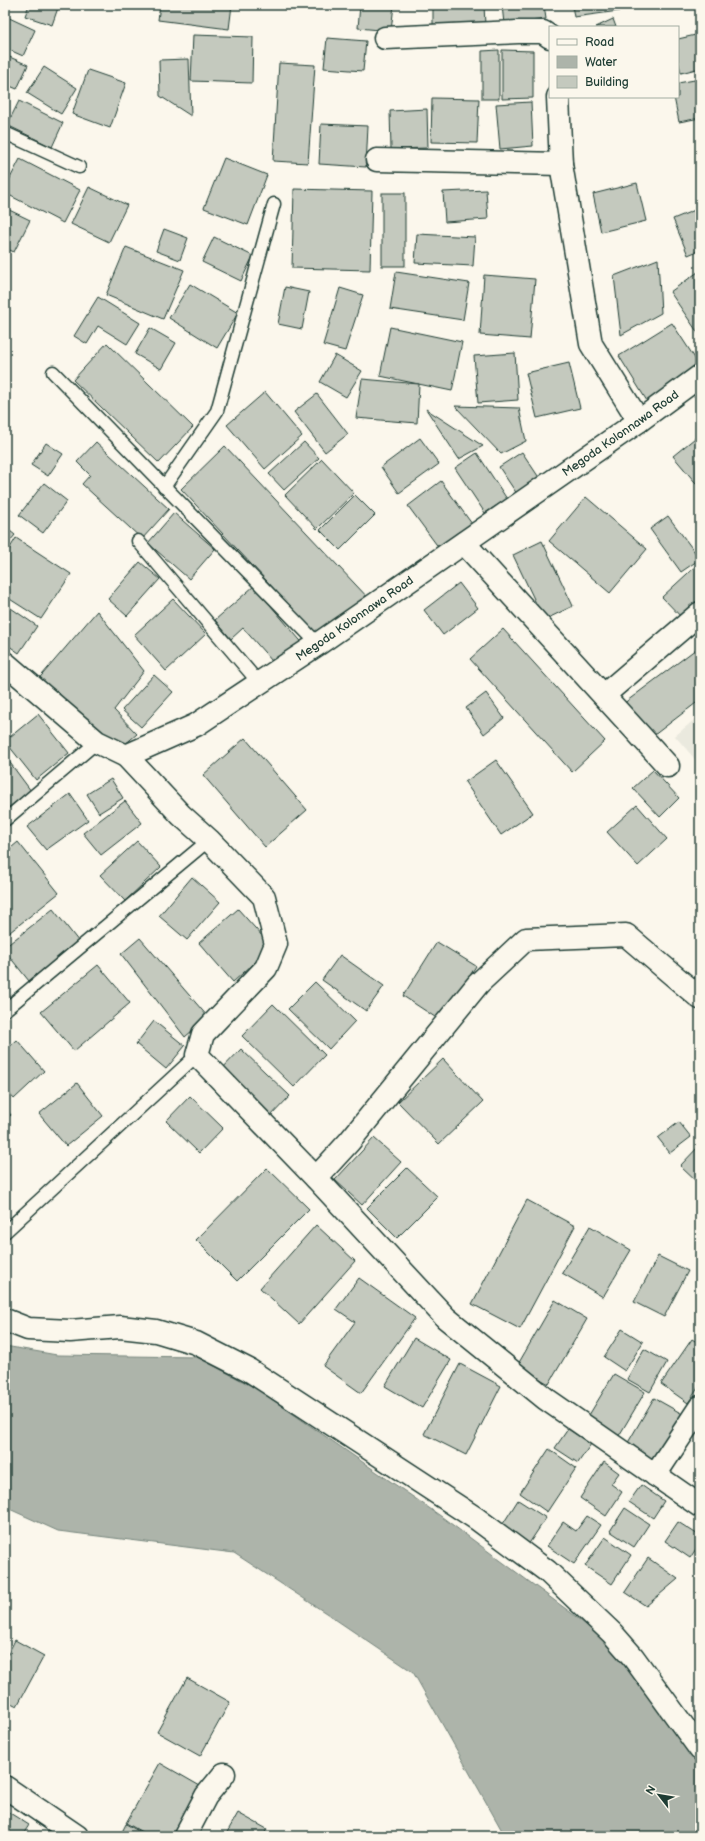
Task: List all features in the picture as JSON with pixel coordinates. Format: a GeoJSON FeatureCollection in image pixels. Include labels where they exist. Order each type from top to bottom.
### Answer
{"type":"FeatureCollection","features":[{"type":"Feature","properties":{"kind":"street"},"geometry":{"type":"LineString","coordinates":[[385,38],[518,32],[543,32],[549,35]]}},
{"type":"Feature","properties":{"kind":"street"},"geometry":{"type":"LineString","coordinates":[[558,98],[561,164],[591,344],[639,422]]}},
{"type":"Feature","properties":{"kind":"street"},"geometry":{"type":"LineString","coordinates":[[377,160],[561,164]]}},
{"type":"Feature","properties":{"kind":"street","name":"Megoda Kolonnawa Road"},"geometry":{"type":"LineString","coordinates":[[126,756],[196,725],[318,644],[639,422],[700,376]]}},
{"type":"Feature","properties":{"kind":"street"},"geometry":{"type":"LineString","coordinates":[[464,543],[668,766]]}},
{"type":"Feature","properties":{"kind":"street"},"geometry":{"type":"LineString","coordinates":[[604,696],[700,613]]}},
{"type":"Feature","properties":{"kind":"street"},"geometry":{"type":"LineString","coordinates":[[5,663],[97,742],[126,756],[181,815],[209,840],[264,898],[276,944],[266,968],[203,1034],[197,1055],[316,1178],[446,1318],[546,1398],[700,1506]]}},
{"type":"Feature","properties":{"kind":"street"},"geometry":{"type":"LineString","coordinates":[[316,1178],[348,1142],[478,984],[526,939],[626,934],[700,998]]}},
{"type":"Feature","properties":{"kind":"street"},"geometry":{"type":"LineString","coordinates":[[5,1320],[11,1324],[35,1329],[70,1331],[120,1327],[156,1331],[196,1343],[249,1370],[477,1519],[547,1571],[612,1633],[633,1657],[700,1749]]}},
{"type":"Feature","properties":{"kind":"street"},"geometry":{"type":"LineString","coordinates":[[655,1475],[700,1407]]}},
{"type":"Feature","properties":{"kind":"street"},"geometry":{"type":"LineString","coordinates":[[184,1836],[206,1796],[224,1774]]}},
{"type":"Feature","properties":{"kind":"street"},"geometry":{"type":"LineString","coordinates":[[5,1787],[77,1836]]}},
{"type":"Feature","properties":{"kind":"lane"},"geometry":{"type":"LineString","coordinates":[[5,133],[79,167]]}},
{"type":"Feature","properties":{"kind":"lane"},"geometry":{"type":"LineString","coordinates":[[164,487],[217,411],[274,204]]}},
{"type":"Feature","properties":{"kind":"lane"},"geometry":{"type":"LineString","coordinates":[[53,372],[318,644]]}},
{"type":"Feature","properties":{"kind":"lane"},"geometry":{"type":"LineString","coordinates":[[138,541],[259,683]]}},
{"type":"Feature","properties":{"kind":"lane"},"geometry":{"type":"LineString","coordinates":[[5,820],[97,742]]}},
{"type":"Feature","properties":{"kind":"lane"},"geometry":{"type":"LineString","coordinates":[[5,1010],[209,840]]}},
{"type":"Feature","properties":{"kind":"lane"},"geometry":{"type":"LineString","coordinates":[[5,1232],[197,1055]]}},
{"type":"Feature","properties":{"kind":"shaded area"},"geometry":{"type":"Polygon","coordinates":[[[700,715],[700,765],[675,736],[700,715]]]}},
{"type":"Feature","properties":{"kind":"water"},"geometry":{"type":"Polygon","coordinates":[[[5,1346],[57,1355],[198,1357],[257,1389],[442,1517],[570,1612],[624,1656],[700,1764],[700,1836],[505,1836],[413,1672],[326,1613],[234,1553],[58,1531],[5,1507],[5,1346]]]}},
{"type":"Feature","properties":{"kind":"building"},"geometry":{"type":"Polygon","coordinates":[[[29,5],[59,5],[52,25],[25,16],[29,5]]]}},
{"type":"Feature","properties":{"kind":"building"},"geometry":{"type":"Polygon","coordinates":[[[160,5],[232,5],[229,29],[158,20],[160,5]]]}},
{"type":"Feature","properties":{"kind":"building"},"geometry":{"type":"Polygon","coordinates":[[[360,5],[394,5],[391,31],[358,28],[360,5]]]}},
{"type":"Feature","properties":{"kind":"building"},"geometry":{"type":"Polygon","coordinates":[[[433,5],[484,5],[485,25],[433,26],[433,5]]]}},
{"type":"Feature","properties":{"kind":"building"},"geometry":{"type":"Polygon","coordinates":[[[502,5],[544,5],[546,19],[504,24],[502,5]]]}},
{"type":"Feature","properties":{"kind":"building"},"geometry":{"type":"Polygon","coordinates":[[[572,5],[618,5],[619,11],[574,17],[572,5]]]}},
{"type":"Feature","properties":{"kind":"building"},"geometry":{"type":"Polygon","coordinates":[[[5,16],[35,30],[23,56],[5,48],[5,16]]]}},
{"type":"Feature","properties":{"kind":"building"},"geometry":{"type":"Polygon","coordinates":[[[613,19],[616,26],[598,26],[613,19]]]}},
{"type":"Feature","properties":{"kind":"building"},"geometry":{"type":"Polygon","coordinates":[[[700,34],[700,68],[681,73],[679,64],[679,39],[700,34]]]}},
{"type":"Feature","properties":{"kind":"building"},"geometry":{"type":"Polygon","coordinates":[[[193,35],[253,37],[252,83],[191,81],[193,35]]]}},
{"type":"Feature","properties":{"kind":"building"},"geometry":{"type":"Polygon","coordinates":[[[327,38],[366,41],[363,71],[324,68],[327,38]]]}},
{"type":"Feature","properties":{"kind":"building"},"geometry":{"type":"Polygon","coordinates":[[[499,50],[499,99],[482,99],[482,51],[499,50]]]}},
{"type":"Feature","properties":{"kind":"building"},"geometry":{"type":"Polygon","coordinates":[[[502,50],[533,51],[533,98],[502,99],[502,50]]]}},
{"type":"Feature","properties":{"kind":"building"},"geometry":{"type":"Polygon","coordinates":[[[5,55],[28,65],[17,89],[5,84],[5,55]]]}},
{"type":"Feature","properties":{"kind":"building"},"geometry":{"type":"Polygon","coordinates":[[[189,59],[191,116],[160,96],[159,60],[189,59]]]}},
{"type":"Feature","properties":{"kind":"building"},"geometry":{"type":"Polygon","coordinates":[[[279,63],[315,65],[308,163],[273,161],[279,63]]]}},
{"type":"Feature","properties":{"kind":"building"},"geometry":{"type":"Polygon","coordinates":[[[44,67],[77,88],[61,114],[27,93],[44,67]]]}},
{"type":"Feature","properties":{"kind":"building"},"geometry":{"type":"Polygon","coordinates":[[[88,70],[126,83],[110,128],[72,114],[88,70]]]}},
{"type":"Feature","properties":{"kind":"building"},"geometry":{"type":"Polygon","coordinates":[[[700,79],[700,118],[679,122],[674,98],[679,98],[679,83],[700,79]]]}},
{"type":"Feature","properties":{"kind":"building"},"geometry":{"type":"Polygon","coordinates":[[[432,98],[479,99],[477,143],[431,142],[432,98]]]}},
{"type":"Feature","properties":{"kind":"building"},"geometry":{"type":"Polygon","coordinates":[[[19,101],[63,123],[52,147],[7,125],[19,101]]]}},
{"type":"Feature","properties":{"kind":"building"},"geometry":{"type":"Polygon","coordinates":[[[531,102],[533,146],[500,149],[496,104],[531,102]]]}},
{"type":"Feature","properties":{"kind":"building"},"geometry":{"type":"Polygon","coordinates":[[[427,109],[428,148],[391,149],[390,111],[427,109]]]}},
{"type":"Feature","properties":{"kind":"building"},"geometry":{"type":"Polygon","coordinates":[[[321,124],[368,126],[366,167],[319,164],[321,124]]]}},
{"type":"Feature","properties":{"kind":"building"},"geometry":{"type":"Polygon","coordinates":[[[224,158],[267,175],[248,225],[204,208],[224,158]]]}},
{"type":"Feature","properties":{"kind":"building"},"geometry":{"type":"Polygon","coordinates":[[[20,159],[80,190],[63,223],[5,193],[5,188],[20,159]]]}},
{"type":"Feature","properties":{"kind":"building"},"geometry":{"type":"Polygon","coordinates":[[[637,183],[646,221],[601,232],[593,194],[637,183]]]}},
{"type":"Feature","properties":{"kind":"building"},"geometry":{"type":"Polygon","coordinates":[[[89,187],[127,205],[109,242],[71,224],[89,187]]]}},
{"type":"Feature","properties":{"kind":"building"},"geometry":{"type":"Polygon","coordinates":[[[294,189],[372,191],[370,270],[292,268],[294,189]]]}},
{"type":"Feature","properties":{"kind":"building"},"geometry":{"type":"Polygon","coordinates":[[[486,190],[488,219],[445,222],[443,192],[486,190]]]}},
{"type":"Feature","properties":{"kind":"building"},"geometry":{"type":"Polygon","coordinates":[[[382,193],[405,193],[405,266],[382,266],[382,193]]]}},
{"type":"Feature","properties":{"kind":"building"},"geometry":{"type":"Polygon","coordinates":[[[5,208],[30,220],[14,252],[5,248],[5,208]]]}},
{"type":"Feature","properties":{"kind":"building"},"geometry":{"type":"Polygon","coordinates":[[[695,210],[700,222],[700,250],[688,255],[673,219],[695,210]]]}},
{"type":"Feature","properties":{"kind":"building"},"geometry":{"type":"Polygon","coordinates":[[[164,229],[188,238],[180,260],[156,251],[164,229]]]}},
{"type":"Feature","properties":{"kind":"building"},"geometry":{"type":"Polygon","coordinates":[[[417,234],[475,237],[473,266],[415,263],[417,234]]]}},
{"type":"Feature","properties":{"kind":"building"},"geometry":{"type":"Polygon","coordinates":[[[214,237],[253,256],[241,281],[202,262],[214,237]]]}},
{"type":"Feature","properties":{"kind":"building"},"geometry":{"type":"Polygon","coordinates":[[[126,247],[184,270],[163,319],[106,295],[126,247]]]}},
{"type":"Feature","properties":{"kind":"building"},"geometry":{"type":"Polygon","coordinates":[[[658,259],[661,313],[621,335],[614,276],[658,259]]]}},
{"type":"Feature","properties":{"kind":"building"},"geometry":{"type":"Polygon","coordinates":[[[396,272],[469,283],[463,320],[390,309],[396,272]]]}},
{"type":"Feature","properties":{"kind":"building"},"geometry":{"type":"Polygon","coordinates":[[[698,272],[700,276],[700,336],[670,292],[698,272]]]}},
{"type":"Feature","properties":{"kind":"building"},"geometry":{"type":"Polygon","coordinates":[[[484,275],[535,279],[530,339],[480,335],[484,275]]]}},
{"type":"Feature","properties":{"kind":"building"},"geometry":{"type":"Polygon","coordinates":[[[190,284],[238,313],[217,348],[169,318],[190,284]]]}},
{"type":"Feature","properties":{"kind":"building"},"geometry":{"type":"Polygon","coordinates":[[[285,287],[309,292],[302,329],[278,324],[285,287]]]}},
{"type":"Feature","properties":{"kind":"building"},"geometry":{"type":"Polygon","coordinates":[[[340,288],[363,295],[345,351],[323,345],[340,288]]]}},
{"type":"Feature","properties":{"kind":"building"},"geometry":{"type":"Polygon","coordinates":[[[98,297],[140,323],[127,344],[98,326],[87,344],[74,336],[98,297]]]}},
{"type":"Feature","properties":{"kind":"building"},"geometry":{"type":"Polygon","coordinates":[[[672,323],[700,366],[647,401],[619,356],[672,323]]]}},
{"type":"Feature","properties":{"kind":"building"},"geometry":{"type":"Polygon","coordinates":[[[390,327],[462,342],[452,391],[380,376],[390,327]]]}},
{"type":"Feature","properties":{"kind":"building"},"geometry":{"type":"Polygon","coordinates":[[[150,328],[176,343],[161,369],[135,354],[150,328]]]}},
{"type":"Feature","properties":{"kind":"building"},"geometry":{"type":"Polygon","coordinates":[[[107,343],[193,427],[159,463],[73,380],[107,343]]]}},
{"type":"Feature","properties":{"kind":"building"},"geometry":{"type":"Polygon","coordinates":[[[515,353],[518,400],[478,403],[474,356],[515,353]]]}},
{"type":"Feature","properties":{"kind":"building"},"geometry":{"type":"Polygon","coordinates":[[[335,355],[362,371],[346,397],[320,382],[335,355]]]}},
{"type":"Feature","properties":{"kind":"building"},"geometry":{"type":"Polygon","coordinates":[[[569,363],[580,408],[537,418],[526,373],[569,363]]]}},
{"type":"Feature","properties":{"kind":"building"},"geometry":{"type":"Polygon","coordinates":[[[362,379],[419,384],[417,423],[356,418],[362,379]]]}},
{"type":"Feature","properties":{"kind":"building"},"geometry":{"type":"Polygon","coordinates":[[[265,392],[302,436],[265,469],[227,425],[265,392]]]}},
{"type":"Feature","properties":{"kind":"building"},"geometry":{"type":"Polygon","coordinates":[[[317,394],[348,434],[325,452],[294,412],[317,394]]]}},
{"type":"Feature","properties":{"kind":"building"},"geometry":{"type":"Polygon","coordinates":[[[455,406],[519,408],[526,441],[501,454],[455,406]]]}},
{"type":"Feature","properties":{"kind":"building"},"geometry":{"type":"Polygon","coordinates":[[[426,409],[483,446],[459,459],[426,409]]]}},
{"type":"Feature","properties":{"kind":"building"},"geometry":{"type":"Polygon","coordinates":[[[700,434],[700,488],[673,456],[700,434]]]}},
{"type":"Feature","properties":{"kind":"building"},"geometry":{"type":"Polygon","coordinates":[[[420,438],[439,464],[399,493],[381,467],[420,438]]]}},
{"type":"Feature","properties":{"kind":"building"},"geometry":{"type":"Polygon","coordinates":[[[96,442],[169,509],[142,539],[82,484],[90,475],[77,462],[96,442]]]}},
{"type":"Feature","properties":{"kind":"building"},"geometry":{"type":"Polygon","coordinates":[[[304,442],[319,458],[284,490],[269,474],[304,442]]]}},
{"type":"Feature","properties":{"kind":"building"},"geometry":{"type":"Polygon","coordinates":[[[46,443],[63,454],[48,476],[31,465],[46,443]]]}},
{"type":"Feature","properties":{"kind":"building"},"geometry":{"type":"Polygon","coordinates":[[[225,446],[371,601],[321,639],[181,489],[225,446]]]}},
{"type":"Feature","properties":{"kind":"building"},"geometry":{"type":"Polygon","coordinates":[[[522,452],[542,482],[519,497],[499,467],[522,452]]]}},
{"type":"Feature","properties":{"kind":"building"},"geometry":{"type":"Polygon","coordinates":[[[477,453],[507,499],[485,513],[455,468],[477,453]]]}},
{"type":"Feature","properties":{"kind":"building"},"geometry":{"type":"Polygon","coordinates":[[[322,459],[354,493],[317,529],[285,495],[322,459]]]}},
{"type":"Feature","properties":{"kind":"building"},"geometry":{"type":"Polygon","coordinates":[[[441,481],[472,524],[439,548],[408,506],[441,481]]]}},
{"type":"Feature","properties":{"kind":"building"},"geometry":{"type":"Polygon","coordinates":[[[44,483],[67,501],[43,533],[19,515],[44,483]]]}},
{"type":"Feature","properties":{"kind":"building"},"geometry":{"type":"Polygon","coordinates":[[[355,495],[375,515],[340,550],[320,530],[355,495]]]}},
{"type":"Feature","properties":{"kind":"building"},"geometry":{"type":"Polygon","coordinates":[[[586,497],[647,549],[610,593],[549,541],[586,497]]]}},
{"type":"Feature","properties":{"kind":"building"},"geometry":{"type":"Polygon","coordinates":[[[174,513],[215,549],[189,579],[148,543],[174,513]]]}},
{"type":"Feature","properties":{"kind":"building"},"geometry":{"type":"Polygon","coordinates":[[[668,516],[700,559],[681,572],[650,529],[668,516]]]}},
{"type":"Feature","properties":{"kind":"building"},"geometry":{"type":"Polygon","coordinates":[[[5,527],[15,535],[5,547],[5,527]]]}},
{"type":"Feature","properties":{"kind":"building"},"geometry":{"type":"Polygon","coordinates":[[[16,538],[71,574],[41,619],[5,596],[5,556],[16,538]]]}},
{"type":"Feature","properties":{"kind":"building"},"geometry":{"type":"Polygon","coordinates":[[[542,541],[573,606],[544,620],[513,555],[542,541]]]}},
{"type":"Feature","properties":{"kind":"building"},"geometry":{"type":"Polygon","coordinates":[[[140,562],[160,579],[127,616],[108,599],[140,562]]]}},
{"type":"Feature","properties":{"kind":"building"},"geometry":{"type":"Polygon","coordinates":[[[700,562],[700,607],[685,621],[662,597],[700,562]]]}},
{"type":"Feature","properties":{"kind":"building"},"geometry":{"type":"Polygon","coordinates":[[[459,583],[478,608],[443,635],[424,610],[459,583]]]}},
{"type":"Feature","properties":{"kind":"building"},"geometry":{"type":"Polygon","coordinates":[[[254,586],[305,646],[279,669],[243,628],[231,639],[215,620],[254,586]]]}},
{"type":"Feature","properties":{"kind":"building"},"geometry":{"type":"Polygon","coordinates":[[[173,599],[206,634],[166,671],[134,635],[173,599]]]}},
{"type":"Feature","properties":{"kind":"building"},"geometry":{"type":"Polygon","coordinates":[[[5,604],[37,626],[19,653],[5,643],[5,604]]]}},
{"type":"Feature","properties":{"kind":"building"},"geometry":{"type":"Polygon","coordinates":[[[97,611],[144,671],[114,710],[137,734],[117,751],[36,682],[97,611]]]}},
{"type":"Feature","properties":{"kind":"building"},"geometry":{"type":"Polygon","coordinates":[[[503,629],[605,741],[572,772],[470,659],[503,629]]]}},
{"type":"Feature","properties":{"kind":"building"},"geometry":{"type":"Polygon","coordinates":[[[700,646],[700,700],[649,739],[623,704],[700,646]]]}},
{"type":"Feature","properties":{"kind":"building"},"geometry":{"type":"Polygon","coordinates":[[[154,675],[173,692],[141,727],[122,710],[154,675]]]}},
{"type":"Feature","properties":{"kind":"building"},"geometry":{"type":"Polygon","coordinates":[[[486,693],[504,718],[484,734],[466,708],[486,693]]]}},
{"type":"Feature","properties":{"kind":"building"},"geometry":{"type":"Polygon","coordinates":[[[38,714],[69,753],[36,780],[5,741],[38,714]]]}},
{"type":"Feature","properties":{"kind":"building"},"geometry":{"type":"Polygon","coordinates":[[[245,738],[307,810],[265,847],[203,775],[245,738]]]}},
{"type":"Feature","properties":{"kind":"building"},"geometry":{"type":"Polygon","coordinates":[[[5,756],[31,791],[5,810],[5,756]]]}},
{"type":"Feature","properties":{"kind":"building"},"geometry":{"type":"Polygon","coordinates":[[[496,760],[533,813],[501,835],[465,782],[496,760]]]}},
{"type":"Feature","properties":{"kind":"building"},"geometry":{"type":"Polygon","coordinates":[[[653,770],[679,798],[660,817],[633,788],[653,770]]]}},
{"type":"Feature","properties":{"kind":"building"},"geometry":{"type":"Polygon","coordinates":[[[111,779],[123,798],[99,813],[87,794],[111,779]]]}},
{"type":"Feature","properties":{"kind":"building"},"geometry":{"type":"Polygon","coordinates":[[[70,794],[88,820],[46,850],[27,827],[70,794]]]}},
{"type":"Feature","properties":{"kind":"building"},"geometry":{"type":"Polygon","coordinates":[[[125,801],[142,823],[101,855],[83,833],[125,801]]]}},
{"type":"Feature","properties":{"kind":"building"},"geometry":{"type":"Polygon","coordinates":[[[637,805],[667,839],[638,866],[607,832],[637,805]]]}},
{"type":"Feature","properties":{"kind":"building"},"geometry":{"type":"Polygon","coordinates":[[[137,841],[161,867],[125,901],[100,875],[137,841]]]}},
{"type":"Feature","properties":{"kind":"building"},"geometry":{"type":"Polygon","coordinates":[[[18,842],[59,893],[5,936],[5,853],[18,842]]]}},
{"type":"Feature","properties":{"kind":"building"},"geometry":{"type":"Polygon","coordinates":[[[192,877],[220,902],[187,940],[159,916],[192,877]]]}},
{"type":"Feature","properties":{"kind":"building"},"geometry":{"type":"Polygon","coordinates":[[[53,909],[79,942],[29,981],[5,951],[5,947],[53,909]]]}},
{"type":"Feature","properties":{"kind":"building"},"geometry":{"type":"Polygon","coordinates":[[[238,909],[272,947],[233,982],[199,943],[238,909]]]}},
{"type":"Feature","properties":{"kind":"building"},"geometry":{"type":"Polygon","coordinates":[[[140,938],[208,1017],[185,1037],[121,954],[140,938]]]}},
{"type":"Feature","properties":{"kind":"building"},"geometry":{"type":"Polygon","coordinates":[[[437,942],[476,966],[441,1021],[403,996],[437,942]]]}},
{"type":"Feature","properties":{"kind":"building"},"geometry":{"type":"Polygon","coordinates":[[[340,955],[384,986],[366,1011],[322,980],[340,955]]]}},
{"type":"Feature","properties":{"kind":"building"},"geometry":{"type":"Polygon","coordinates":[[[98,965],[130,1003],[74,1051],[41,1012],[98,965]]]}},
{"type":"Feature","properties":{"kind":"building"},"geometry":{"type":"Polygon","coordinates":[[[315,982],[355,1021],[329,1049],[288,1009],[315,982]]]}},
{"type":"Feature","properties":{"kind":"building"},"geometry":{"type":"Polygon","coordinates":[[[273,1004],[325,1055],[294,1087],[242,1036],[273,1004]]]}},
{"type":"Feature","properties":{"kind":"building"},"geometry":{"type":"Polygon","coordinates":[[[154,1021],[185,1046],[166,1069],[136,1044],[154,1021]]]}},
{"type":"Feature","properties":{"kind":"building"},"geometry":{"type":"Polygon","coordinates":[[[17,1040],[44,1071],[14,1099],[5,1089],[5,1051],[17,1040]]]}},
{"type":"Feature","properties":{"kind":"building"},"geometry":{"type":"Polygon","coordinates":[[[241,1049],[290,1096],[268,1119],[219,1072],[241,1049]]]}},
{"type":"Feature","properties":{"kind":"building"},"geometry":{"type":"Polygon","coordinates":[[[443,1059],[483,1102],[439,1144],[398,1102],[443,1059]]]}},
{"type":"Feature","properties":{"kind":"building"},"geometry":{"type":"Polygon","coordinates":[[[77,1083],[103,1116],[66,1146],[39,1114],[77,1083]]]}},
{"type":"Feature","properties":{"kind":"building"},"geometry":{"type":"Polygon","coordinates":[[[190,1096],[223,1128],[199,1153],[166,1121],[190,1096]]]}},
{"type":"Feature","properties":{"kind":"building"},"geometry":{"type":"Polygon","coordinates":[[[5,1108],[11,1115],[5,1120],[5,1108]]]}},
{"type":"Feature","properties":{"kind":"building"},"geometry":{"type":"Polygon","coordinates":[[[679,1122],[691,1137],[670,1153],[658,1138],[679,1122]]]}},
{"type":"Feature","properties":{"kind":"building"},"geometry":{"type":"Polygon","coordinates":[[[374,1138],[401,1162],[362,1205],[335,1180],[374,1138]]]}},
{"type":"Feature","properties":{"kind":"building"},"geometry":{"type":"Polygon","coordinates":[[[700,1145],[700,1185],[680,1166],[700,1145]]]}},
{"type":"Feature","properties":{"kind":"building"},"geometry":{"type":"Polygon","coordinates":[[[267,1168],[309,1209],[237,1281],[196,1240],[267,1168]]]}},
{"type":"Feature","properties":{"kind":"building"},"geometry":{"type":"Polygon","coordinates":[[[407,1168],[438,1197],[397,1238],[367,1208],[407,1168]]]}},
{"type":"Feature","properties":{"kind":"building"},"geometry":{"type":"Polygon","coordinates":[[[527,1200],[575,1226],[520,1329],[472,1304],[527,1200]]]}},
{"type":"Feature","properties":{"kind":"building"},"geometry":{"type":"Polygon","coordinates":[[[316,1225],[355,1261],[299,1324],[260,1288],[316,1225]]]}},
{"type":"Feature","properties":{"kind":"building"},"geometry":{"type":"Polygon","coordinates":[[[590,1226],[631,1250],[603,1297],[562,1273],[590,1226]]]}},
{"type":"Feature","properties":{"kind":"building"},"geometry":{"type":"Polygon","coordinates":[[[658,1256],[688,1271],[664,1317],[634,1302],[658,1256]]]}},
{"type":"Feature","properties":{"kind":"building"},"geometry":{"type":"Polygon","coordinates":[[[359,1278],[415,1318],[361,1393],[323,1366],[355,1322],[336,1309],[359,1278]]]}},
{"type":"Feature","properties":{"kind":"building"},"geometry":{"type":"Polygon","coordinates":[[[555,1300],[587,1319],[549,1384],[517,1366],[555,1300]]]}},
{"type":"Feature","properties":{"kind":"building"},"geometry":{"type":"Polygon","coordinates":[[[622,1329],[643,1342],[625,1371],[604,1357],[622,1329]]]}},
{"type":"Feature","properties":{"kind":"building"},"geometry":{"type":"Polygon","coordinates":[[[414,1338],[451,1360],[422,1408],[385,1386],[414,1338]]]}},
{"type":"Feature","properties":{"kind":"building"},"geometry":{"type":"Polygon","coordinates":[[[692,1339],[700,1344],[700,1385],[688,1403],[661,1384],[692,1339]]]}},
{"type":"Feature","properties":{"kind":"building"},"geometry":{"type":"Polygon","coordinates":[[[644,1349],[667,1362],[650,1392],[627,1379],[644,1349]]]}},
{"type":"Feature","properties":{"kind":"building"},"geometry":{"type":"Polygon","coordinates":[[[460,1364],[501,1386],[466,1455],[424,1434],[460,1364]]]}},
{"type":"Feature","properties":{"kind":"building"},"geometry":{"type":"Polygon","coordinates":[[[614,1374],[645,1392],[617,1439],[586,1420],[614,1374]]]}},
{"type":"Feature","properties":{"kind":"building"},"geometry":{"type":"Polygon","coordinates":[[[654,1398],[686,1416],[658,1465],[626,1446],[654,1398]]]}},
{"type":"Feature","properties":{"kind":"building"},"geometry":{"type":"Polygon","coordinates":[[[568,1429],[591,1444],[578,1463],[555,1448],[568,1429]]]}},
{"type":"Feature","properties":{"kind":"building"},"geometry":{"type":"Polygon","coordinates":[[[549,1449],[576,1468],[547,1512],[520,1493],[549,1449]]]}},
{"type":"Feature","properties":{"kind":"building"},"geometry":{"type":"Polygon","coordinates":[[[604,1462],[619,1473],[611,1484],[622,1492],[606,1516],[580,1498],[604,1462]]]}},
{"type":"Feature","properties":{"kind":"building"},"geometry":{"type":"Polygon","coordinates":[[[641,1485],[664,1501],[653,1518],[629,1502],[641,1485]]]}},
{"type":"Feature","properties":{"kind":"building"},"geometry":{"type":"Polygon","coordinates":[[[518,1500],[546,1518],[528,1545],[501,1527],[518,1500]]]}},
{"type":"Feature","properties":{"kind":"building"},"geometry":{"type":"Polygon","coordinates":[[[625,1508],[649,1524],[634,1547],[610,1531],[625,1508]]]}},
{"type":"Feature","properties":{"kind":"building"},"geometry":{"type":"Polygon","coordinates":[[[587,1516],[601,1525],[574,1564],[547,1546],[563,1522],[576,1531],[587,1516]]]}},
{"type":"Feature","properties":{"kind":"building"},"geometry":{"type":"Polygon","coordinates":[[[678,1522],[700,1536],[700,1543],[690,1558],[665,1541],[678,1522]]]}},
{"type":"Feature","properties":{"kind":"building"},"geometry":{"type":"Polygon","coordinates":[[[605,1537],[631,1555],[612,1584],[585,1566],[605,1537]]]}},
{"type":"Feature","properties":{"kind":"building"},"geometry":{"type":"Polygon","coordinates":[[[648,1558],[678,1579],[646,1606],[625,1592],[648,1558]]]}},
{"type":"Feature","properties":{"kind":"building"},"geometry":{"type":"Polygon","coordinates":[[[15,1640],[44,1656],[17,1706],[5,1700],[5,1660],[15,1640]]]}},
{"type":"Feature","properties":{"kind":"building"},"geometry":{"type":"Polygon","coordinates":[[[187,1678],[230,1702],[200,1756],[157,1732],[187,1678]]]}},
{"type":"Feature","properties":{"kind":"building"},"geometry":{"type":"Polygon","coordinates":[[[160,1763],[200,1786],[172,1836],[149,1836],[126,1823],[160,1763]]]}},
{"type":"Feature","properties":{"kind":"building"},"geometry":{"type":"Polygon","coordinates":[[[5,1810],[29,1825],[22,1836],[5,1836],[5,1810]]]}},
{"type":"Feature","properties":{"kind":"building"},"geometry":{"type":"Polygon","coordinates":[[[238,1813],[267,1829],[263,1836],[225,1836],[238,1813]]]}},
{"type":"Feature","properties":{"kind":"building"},"geometry":{"type":"Polygon","coordinates":[[[126,1824],[147,1836],[120,1836],[126,1824]]]}}]}
